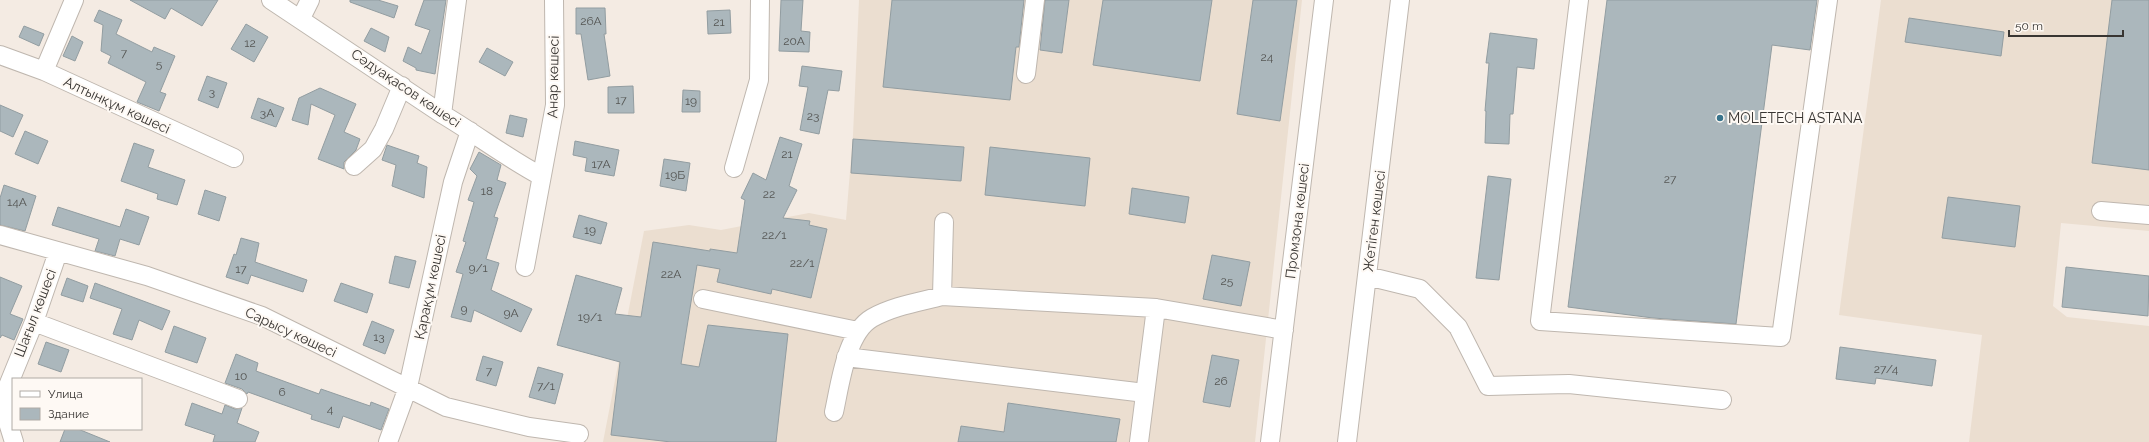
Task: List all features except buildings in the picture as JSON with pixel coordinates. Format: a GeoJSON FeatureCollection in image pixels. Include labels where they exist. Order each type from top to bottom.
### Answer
{"type":"FeatureCollection","features":[{"type":"Feature","properties":{"kind":"street"},"geometry":{"type":"LineString","coordinates":[[44,71],[74,0]]}},
{"type":"Feature","properties":{"kind":"street","name":"Сәдуақасов көшесі"},"geometry":{"type":"LineString","coordinates":[[271,0],[301,18],[511,160],[541,176]]}},
{"type":"Feature","properties":{"kind":"street"},"geometry":{"type":"LineString","coordinates":[[301,18],[310,0]]}},
{"type":"Feature","properties":{"kind":"street"},"geometry":{"type":"LineString","coordinates":[[442,114],[457,0]]}},
{"type":"Feature","properties":{"kind":"street","name":"Анар көшесі"},"geometry":{"type":"LineString","coordinates":[[525,267],[555,105],[554,0]]}},
{"type":"Feature","properties":{"kind":"street"},"geometry":{"type":"LineString","coordinates":[[734,168],[759,80],[760,0]]}},
{"type":"Feature","properties":{"kind":"street"},"geometry":{"type":"LineString","coordinates":[[1026,74],[1035,0]]}},
{"type":"Feature","properties":{"kind":"street","name":"Промзона көшесі"},"geometry":{"type":"LineString","coordinates":[[1270,442],[1324,0]]}},
{"type":"Feature","properties":{"kind":"street","name":"Жетіген көшесі"},"geometry":{"type":"LineString","coordinates":[[1347,442],[1400,0]]}},
{"type":"Feature","properties":{"kind":"street"},"geometry":{"type":"LineString","coordinates":[[1579,0],[1540,321],[1781,337],[1828,0]]}},
{"type":"Feature","properties":{"kind":"street","name":"Алтынқұм көшесі"},"geometry":{"type":"LineString","coordinates":[[0,54],[44,71],[234,158]]}},
{"type":"Feature","properties":{"kind":"street"},"geometry":{"type":"LineString","coordinates":[[354,166],[374,149],[402,86]]}},
{"type":"Feature","properties":{"kind":"street","name":"Қарақұм көшесі"},"geometry":{"type":"LineString","coordinates":[[388,442],[408,387],[453,182],[470,131]]}},
{"type":"Feature","properties":{"kind":"street"},"geometry":{"type":"LineString","coordinates":[[2101,211],[2149,215]]}},
{"type":"Feature","properties":{"kind":"street"},"geometry":{"type":"LineString","coordinates":[[942,296],[944,222]]}},
{"type":"Feature","properties":{"kind":"street","name":"Сарысу көшесі"},"geometry":{"type":"LineString","coordinates":[[0,235],[147,276],[262,316],[446,407],[529,427],[579,434]]}},
{"type":"Feature","properties":{"kind":"street","name":"Шағыл көшесі"},"geometry":{"type":"LineString","coordinates":[[14,442],[5,413],[3,398],[34,322],[58,252]]}},
{"type":"Feature","properties":{"kind":"street"},"geometry":{"type":"LineString","coordinates":[[1367,276],[1420,289],[1458,327],[1488,386],[1569,384],[1722,400]]}},
{"type":"Feature","properties":{"kind":"street"},"geometry":{"type":"LineString","coordinates":[[834,412],[846,358],[858,331],[870,318],[888,310],[942,296],[1156,308],[1284,330]]}},
{"type":"Feature","properties":{"kind":"street"},"geometry":{"type":"LineString","coordinates":[[703,299],[858,331]]}},
{"type":"Feature","properties":{"kind":"street"},"geometry":{"type":"LineString","coordinates":[[1139,442],[1156,308]]}},
{"type":"Feature","properties":{"kind":"street"},"geometry":{"type":"LineString","coordinates":[[34,322],[238,399]]}},
{"type":"Feature","properties":{"kind":"street"},"geometry":{"type":"LineString","coordinates":[[846,358],[1145,393]]}},
{"type":"Feature","properties":{"kind":"shaded area"},"geometry":{"type":"Polygon","coordinates":[[[859,0],[1302,0],[1255,442],[603,442],[644,231],[689,225],[721,230],[809,213],[846,220],[853,135],[859,0]]]}},
{"type":"Feature","properties":{"kind":"shaded area"},"geometry":{"type":"Polygon","coordinates":[[[1881,0],[2149,0],[2149,231],[2061,223],[2053,306],[2067,317],[2149,326],[2149,442],[1969,442],[1982,335],[1839,315],[1881,0]]]}},
{"type":"Feature","properties":{"kind":"place","name":"MOLETECH ASTANA"},"geometry":{"type":"Point","coordinates":[1720,118]}}]}
